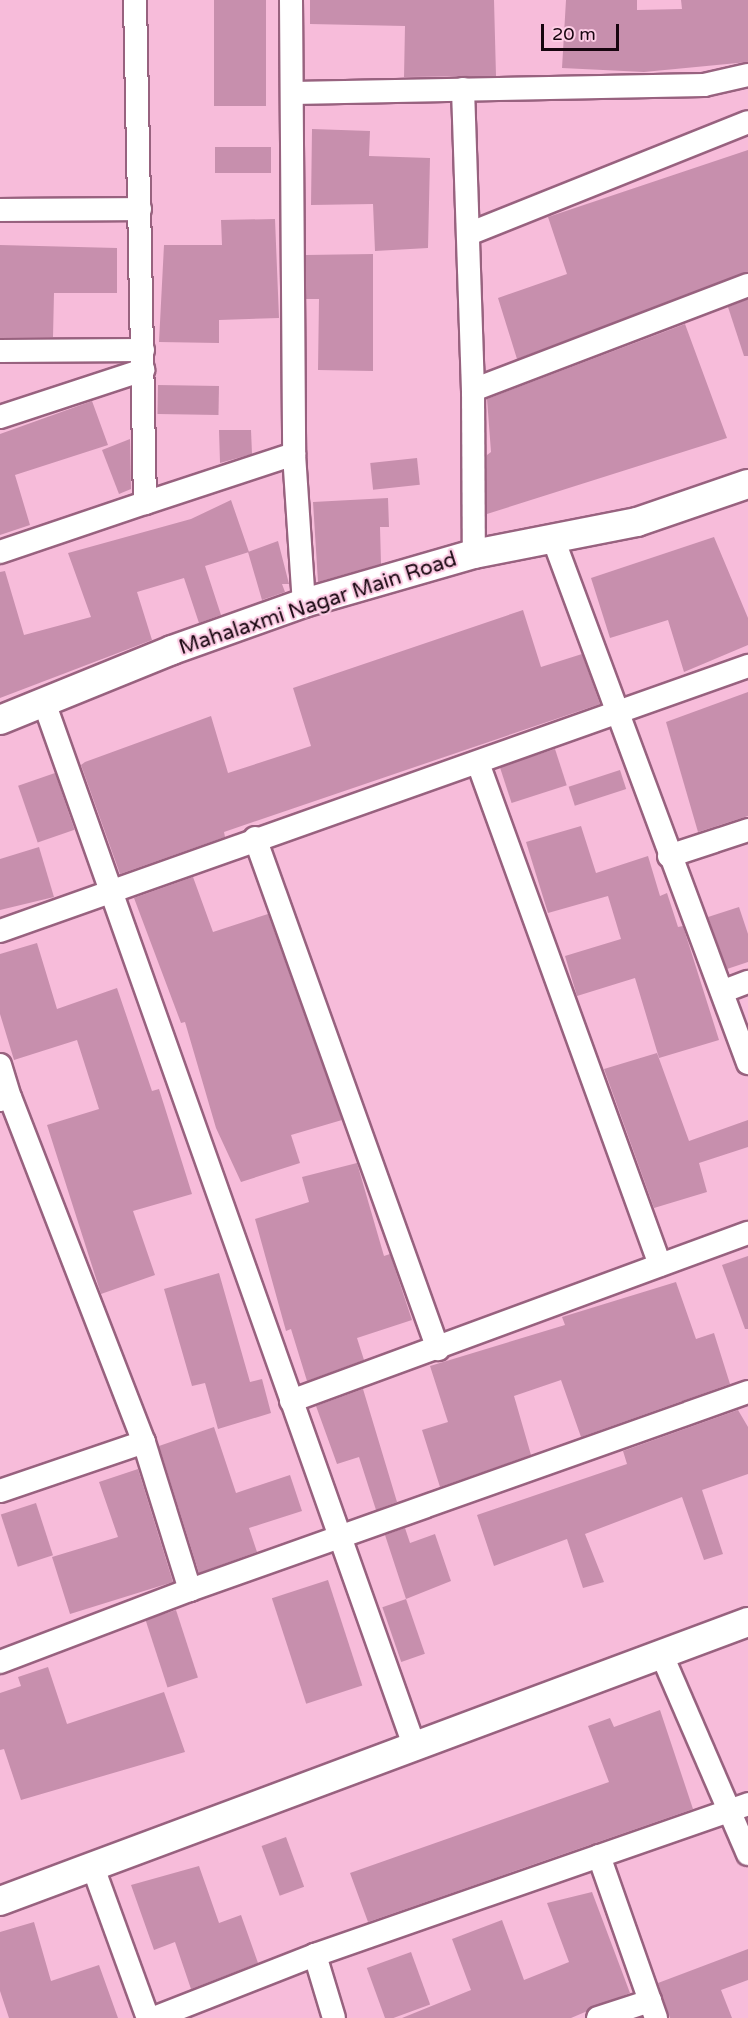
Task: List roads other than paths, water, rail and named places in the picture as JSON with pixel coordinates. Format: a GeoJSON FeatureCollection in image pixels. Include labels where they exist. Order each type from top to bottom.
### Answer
{"type":"FeatureCollection","features":[{"type":"Feature","properties":{"kind":"street"},"geometry":{"type":"LineString","coordinates":[[135,0],[145,503]]}},
{"type":"Feature","properties":{"kind":"street"},"geometry":{"type":"LineString","coordinates":[[291,0],[294,454],[304,603]]}},
{"type":"Feature","properties":{"kind":"street"},"geometry":{"type":"LineString","coordinates":[[293,93],[704,85],[748,75]]}},
{"type":"Feature","properties":{"kind":"street"},"geometry":{"type":"LineString","coordinates":[[464,89],[471,233],[474,554]]}},
{"type":"Feature","properties":{"kind":"street"},"geometry":{"type":"LineString","coordinates":[[471,233],[748,122]]}},
{"type":"Feature","properties":{"kind":"street"},"geometry":{"type":"LineString","coordinates":[[0,210],[140,208]]}},
{"type":"Feature","properties":{"kind":"street"},"geometry":{"type":"LineString","coordinates":[[473,390],[748,285]]}},
{"type":"Feature","properties":{"kind":"street"},"geometry":{"type":"LineString","coordinates":[[0,351],[143,360]]}},
{"type":"Feature","properties":{"kind":"street"},"geometry":{"type":"LineString","coordinates":[[0,417],[143,360]]}},
{"type":"Feature","properties":{"kind":"street"},"geometry":{"type":"LineString","coordinates":[[0,552],[294,454]]}},
{"type":"Feature","properties":{"kind":"street","name":"Mahalaxmi Nagar Main Road"},"geometry":{"type":"LineString","coordinates":[[0,720],[45,705],[172,650],[304,603],[474,554],[554,541],[637,522],[748,484]]}},
{"type":"Feature","properties":{"kind":"street"},"geometry":{"type":"LineString","coordinates":[[554,541],[621,711],[669,856],[724,991],[748,1063]]}},
{"type":"Feature","properties":{"kind":"street"},"geometry":{"type":"LineString","coordinates":[[0,931],[255,838],[478,763],[748,666]]}},
{"type":"Feature","properties":{"kind":"street"},"geometry":{"type":"LineString","coordinates":[[45,705],[108,893],[415,1748]]}},
{"type":"Feature","properties":{"kind":"street"},"geometry":{"type":"LineString","coordinates":[[478,763],[660,1265]]}},
{"type":"Feature","properties":{"kind":"street"},"geometry":{"type":"LineString","coordinates":[[669,856],[748,830]]}},
{"type":"Feature","properties":{"kind":"street"},"geometry":{"type":"LineString","coordinates":[[255,838],[438,1349]]}},
{"type":"Feature","properties":{"kind":"street"},"geometry":{"type":"LineString","coordinates":[[724,991],[748,982]]}},
{"type":"Feature","properties":{"kind":"street"},"geometry":{"type":"LineString","coordinates":[[0,1065],[5,1099],[144,1442],[190,1590]]}},
{"type":"Feature","properties":{"kind":"street"},"geometry":{"type":"LineString","coordinates":[[291,1401],[438,1349],[748,1233]]}},
{"type":"Feature","properties":{"kind":"street"},"geometry":{"type":"LineString","coordinates":[[0,1662],[190,1590],[341,1541],[748,1392]]}},
{"type":"Feature","properties":{"kind":"street"},"geometry":{"type":"LineString","coordinates":[[0,1491],[144,1442]]}},
{"type":"Feature","properties":{"kind":"street"},"geometry":{"type":"LineString","coordinates":[[0,1901],[94,1870],[748,1622]]}},
{"type":"Feature","properties":{"kind":"street"},"geometry":{"type":"LineString","coordinates":[[662,1653],[740,1807],[748,1854]]}},
{"type":"Feature","properties":{"kind":"street"},"geometry":{"type":"LineString","coordinates":[[94,1870],[159,2017],[315,1955],[740,1807]]}},
{"type":"Feature","properties":{"kind":"street"},"geometry":{"type":"LineString","coordinates":[[598,2018],[653,2009],[599,1857]]}},
{"type":"Feature","properties":{"kind":"street"},"geometry":{"type":"LineString","coordinates":[[315,1955],[334,2018]]}}]}
